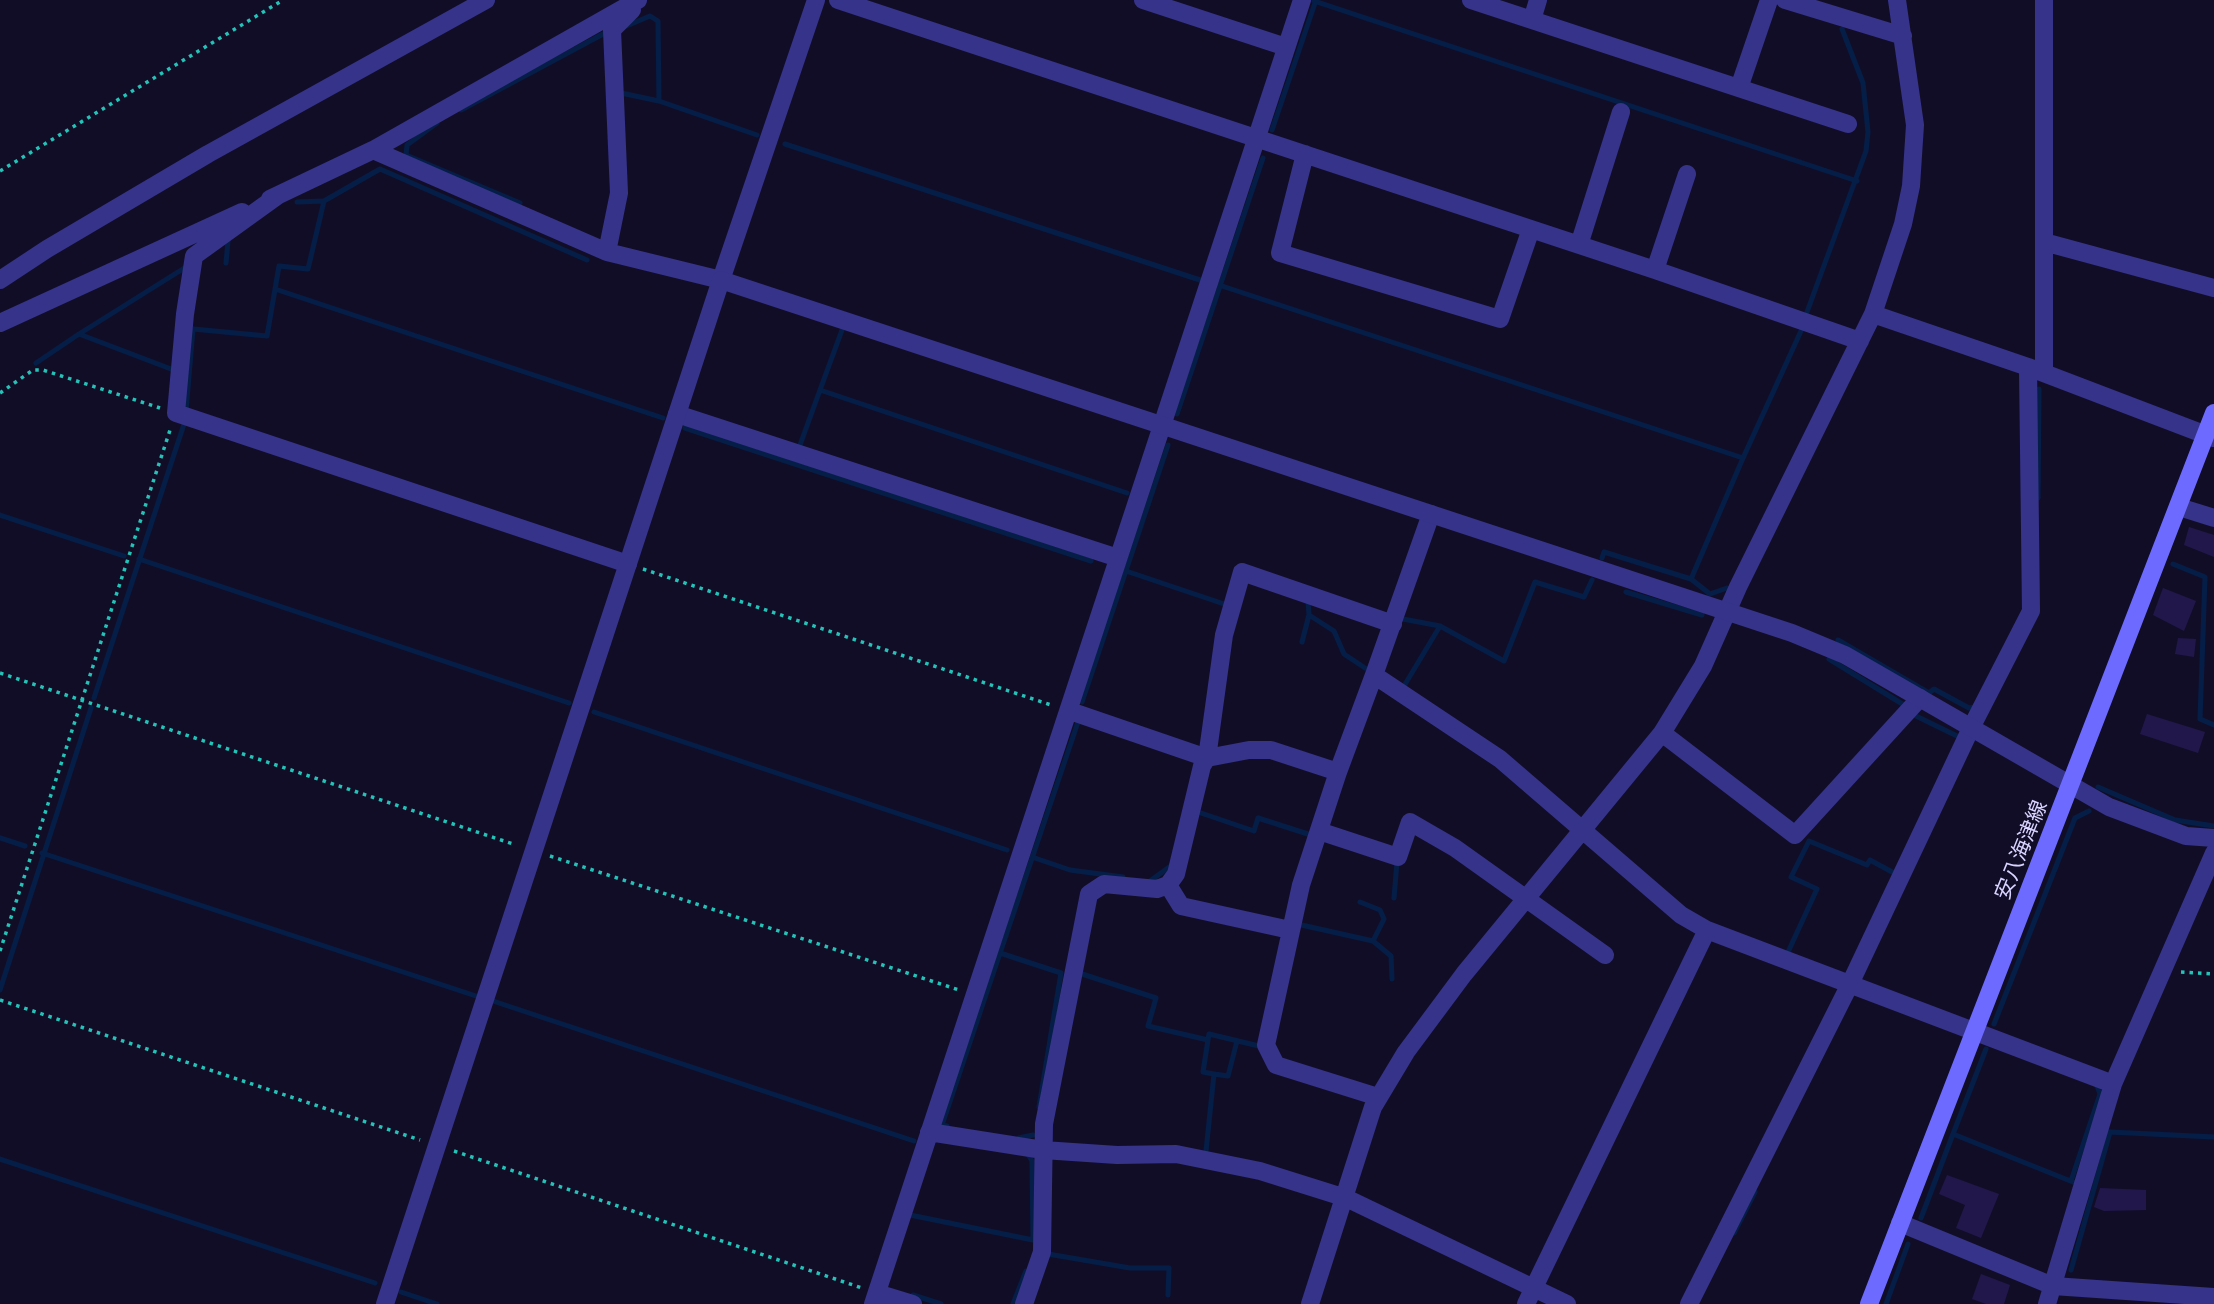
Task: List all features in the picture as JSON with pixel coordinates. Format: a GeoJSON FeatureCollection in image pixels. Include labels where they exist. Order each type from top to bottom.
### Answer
{"type":"FeatureCollection","features":[{"type":"Feature","properties":{"kind":"main road","name":"安八海津線"},"geometry":{"type":"LineString","coordinates":[[1870,1304],[2179,507],[2210,437],[2214,413]]}},
{"type":"Feature","properties":{"kind":"street"},"geometry":{"type":"LineString","coordinates":[[0,280],[47,249],[208,154],[486,0]]}},
{"type":"Feature","properties":{"kind":"street"},"geometry":{"type":"LineString","coordinates":[[0,323],[373,150],[640,0]]}},
{"type":"Feature","properties":{"kind":"street"},"geometry":{"type":"LineString","coordinates":[[607,252],[619,193],[612,30],[640,0]]}},
{"type":"Feature","properties":{"kind":"street"},"geometry":{"type":"LineString","coordinates":[[385,1304],[721,280],[816,0]]}},
{"type":"Feature","properties":{"kind":"street"},"geometry":{"type":"LineString","coordinates":[[838,0],[1655,270],[1860,341]]}},
{"type":"Feature","properties":{"kind":"street"},"geometry":{"type":"LineString","coordinates":[[1143,0],[1286,47]]}},
{"type":"Feature","properties":{"kind":"street"},"geometry":{"type":"LineString","coordinates":[[913,1304],[875,1298],[1302,0]]}},
{"type":"Feature","properties":{"kind":"street"},"geometry":{"type":"LineString","coordinates":[[1471,0],[1848,124]]}},
{"type":"Feature","properties":{"kind":"street"},"geometry":{"type":"LineString","coordinates":[[1532,20],[1538,0]]}},
{"type":"Feature","properties":{"kind":"street"},"geometry":{"type":"LineString","coordinates":[[1739,88],[1769,0]]}},
{"type":"Feature","properties":{"kind":"street"},"geometry":{"type":"LineString","coordinates":[[1785,0],[1903,36]]}},
{"type":"Feature","properties":{"kind":"street"},"geometry":{"type":"LineString","coordinates":[[1310,1304],[1378,1097],[1406,1052],[1447,996],[1662,733],[1703,666],[1873,314],[1903,224],[1911,186],[1915,125],[1897,0]]}},
{"type":"Feature","properties":{"kind":"street"},"geometry":{"type":"LineString","coordinates":[[1689,1304],[1850,984],[1971,728],[2031,611],[2036,370],[2044,242],[2044,0]]}},
{"type":"Feature","properties":{"kind":"street"},"geometry":{"type":"LineString","coordinates":[[1579,245],[1621,112]]}},
{"type":"Feature","properties":{"kind":"street"},"geometry":{"type":"LineString","coordinates":[[373,150],[607,252],[721,280],[1792,633],[1845,655],[2109,807],[2186,836],[2214,838]]}},
{"type":"Feature","properties":{"kind":"street"},"geometry":{"type":"LineString","coordinates":[[1306,154],[1280,253],[1500,319],[1531,229]]}},
{"type":"Feature","properties":{"kind":"street"},"geometry":{"type":"LineString","coordinates":[[1655,270],[1688,174]]}},
{"type":"Feature","properties":{"kind":"street"},"geometry":{"type":"LineString","coordinates":[[280,194],[194,256],[185,314],[176,413],[628,564]]}},
{"type":"Feature","properties":{"kind":"street"},"geometry":{"type":"LineString","coordinates":[[2044,242],[2214,288]]}},
{"type":"Feature","properties":{"kind":"street"},"geometry":{"type":"LineString","coordinates":[[1873,314],[2036,370],[2210,437]]}},
{"type":"Feature","properties":{"kind":"street"},"geometry":{"type":"LineString","coordinates":[[677,414],[1118,558]]}},
{"type":"Feature","properties":{"kind":"street"},"geometry":{"type":"LineString","coordinates":[[2179,507],[2214,517]]}},
{"type":"Feature","properties":{"kind":"street"},"geometry":{"type":"LineString","coordinates":[[1378,1097],[1276,1065],[1266,1045],[1290,930],[1319,831],[1431,514]]}},
{"type":"Feature","properties":{"kind":"street"},"geometry":{"type":"LineString","coordinates":[[1024,1304],[1042,1252],[1044,1124],[1089,894],[1104,884],[1157,889],[1168,885],[1176,874],[1207,758],[1224,635],[1242,572],[1393,624]]}},
{"type":"Feature","properties":{"kind":"street"},"geometry":{"type":"LineString","coordinates":[[1374,675],[1500,760],[1681,915],[1707,930],[2113,1084]]}},
{"type":"Feature","properties":{"kind":"street"},"geometry":{"type":"LineString","coordinates":[[1662,733],[1795,835],[1920,698]]}},
{"type":"Feature","properties":{"kind":"street"},"geometry":{"type":"LineString","coordinates":[[1070,711],[1207,758],[1249,750],[1271,750],[1338,772]]}},
{"type":"Feature","properties":{"kind":"street"},"geometry":{"type":"LineString","coordinates":[[1319,831],[1398,857],[1410,822],[1455,848],[1524,900],[1605,955]]}},
{"type":"Feature","properties":{"kind":"street"},"geometry":{"type":"LineString","coordinates":[[2048,1304],[2113,1084],[2165,971],[2214,853]]}},
{"type":"Feature","properties":{"kind":"street"},"geometry":{"type":"LineString","coordinates":[[1168,885],[1181,906],[1290,930]]}},
{"type":"Feature","properties":{"kind":"street"},"geometry":{"type":"LineString","coordinates":[[1531,1296],[1707,930]]}},
{"type":"Feature","properties":{"kind":"street"},"geometry":{"type":"LineString","coordinates":[[929,1132],[1043,1150],[1117,1156],[1176,1154],[1260,1171],[1346,1198],[1531,1296],[1567,1304]]}},
{"type":"Feature","properties":{"kind":"street"},"geometry":{"type":"LineString","coordinates":[[1900,1223],[2053,1286],[2214,1297]]}},
{"type":"Feature","properties":{"kind":"path"},"geometry":{"type":"LineString","coordinates":[[0,171],[283,0]]}},
{"type":"Feature","properties":{"kind":"path"},"geometry":{"type":"LineString","coordinates":[[0,393],[33,370],[43,370],[176,413],[0,951]]}},
{"type":"Feature","properties":{"kind":"path"},"geometry":{"type":"LineString","coordinates":[[628,564],[1070,711]]}},
{"type":"Feature","properties":{"kind":"path"},"geometry":{"type":"LineString","coordinates":[[0,673],[973,994]]}},
{"type":"Feature","properties":{"kind":"path"},"geometry":{"type":"LineString","coordinates":[[2165,971],[2214,974]]}},
{"type":"Feature","properties":{"kind":"building"},"geometry":{"type":"Polygon","coordinates":[[[2189,527],[2214,535],[2214,557],[2184,545],[2189,527]]]}},
{"type":"Feature","properties":{"kind":"building"},"geometry":{"type":"Polygon","coordinates":[[[2163,588],[2196,601],[2184,631],[2153,615],[2163,588]]]}},
{"type":"Feature","properties":{"kind":"building"},"geometry":{"type":"Polygon","coordinates":[[[2178,638],[2196,639],[2194,657],[2175,654],[2178,638]]]}},
{"type":"Feature","properties":{"kind":"building"},"geometry":{"type":"Polygon","coordinates":[[[2147,714],[2205,732],[2198,753],[2140,734],[2147,714]]]}},
{"type":"Feature","properties":{"kind":"building"},"geometry":{"type":"Polygon","coordinates":[[[1947,1175],[1999,1194],[1981,1238],[1956,1228],[1965,1205],[1939,1194],[1947,1175]]]}},
{"type":"Feature","properties":{"kind":"building"},"geometry":{"type":"Polygon","coordinates":[[[2100,1188],[2146,1190],[2146,1210],[2104,1211],[2094,1207],[2100,1188]]]}},
{"type":"Feature","properties":{"kind":"building"},"geometry":{"type":"Polygon","coordinates":[[[1981,1274],[2010,1285],[2004,1304],[1986,1304],[1972,1299],[1981,1274]]]}},
{"type":"Feature","properties":{"kind":"waterway"},"geometry":{"type":"LineString","coordinates":[[1272,130],[1316,0]]}},
{"type":"Feature","properties":{"kind":"waterway"},"geometry":{"type":"LineString","coordinates":[[1314,1],[1857,181]]}},
{"type":"Feature","properties":{"kind":"waterway"},"geometry":{"type":"LineString","coordinates":[[624,27],[650,16],[658,21],[659,101]]}},
{"type":"Feature","properties":{"kind":"waterway"},"geometry":{"type":"LineString","coordinates":[[1807,312],[1866,151],[1868,132],[1863,83],[1842,29]]}},
{"type":"Feature","properties":{"kind":"waterway"},"geometry":{"type":"LineString","coordinates":[[461,110],[605,33]]}},
{"type":"Feature","properties":{"kind":"waterway"},"geometry":{"type":"LineString","coordinates":[[621,93],[659,101],[757,135]]}},
{"type":"Feature","properties":{"kind":"waterway"},"geometry":{"type":"LineString","coordinates":[[437,123],[407,145],[406,155],[520,203]]}},
{"type":"Feature","properties":{"kind":"waterway"},"geometry":{"type":"LineString","coordinates":[[785,144],[1200,280]]}},
{"type":"Feature","properties":{"kind":"waterway"},"geometry":{"type":"LineString","coordinates":[[1177,414],[1263,158]]}},
{"type":"Feature","properties":{"kind":"waterway"},"geometry":{"type":"LineString","coordinates":[[186,411],[193,329],[267,336],[279,266],[308,269],[324,201],[380,169],[587,260]]}},
{"type":"Feature","properties":{"kind":"waterway"},"geometry":{"type":"LineString","coordinates":[[297,202],[324,201]]}},
{"type":"Feature","properties":{"kind":"waterway"},"geometry":{"type":"LineString","coordinates":[[226,263],[228,241]]}},
{"type":"Feature","properties":{"kind":"waterway"},"geometry":{"type":"LineString","coordinates":[[171,369],[79,334],[186,267]]}},
{"type":"Feature","properties":{"kind":"waterway"},"geometry":{"type":"LineString","coordinates":[[1219,285],[1743,458],[1691,579]]}},
{"type":"Feature","properties":{"kind":"waterway"},"geometry":{"type":"LineString","coordinates":[[275,289],[663,418]]}},
{"type":"Feature","properties":{"kind":"waterway"},"geometry":{"type":"LineString","coordinates":[[820,390],[842,330]]}},
{"type":"Feature","properties":{"kind":"waterway"},"geometry":{"type":"LineString","coordinates":[[1743,458],[1801,331]]}},
{"type":"Feature","properties":{"kind":"waterway"},"geometry":{"type":"LineString","coordinates":[[36,363],[79,334]]}},
{"type":"Feature","properties":{"kind":"waterway"},"geometry":{"type":"LineString","coordinates":[[2038,498],[2039,389]]}},
{"type":"Feature","properties":{"kind":"waterway"},"geometry":{"type":"LineString","coordinates":[[800,445],[820,390],[1127,493]]}},
{"type":"Feature","properties":{"kind":"waterway"},"geometry":{"type":"LineString","coordinates":[[94,698],[185,421]]}},
{"type":"Feature","properties":{"kind":"waterway"},"geometry":{"type":"LineString","coordinates":[[685,428],[1091,561]]}},
{"type":"Feature","properties":{"kind":"waterway"},"geometry":{"type":"LineString","coordinates":[[1082,702],[1168,445]]}},
{"type":"Feature","properties":{"kind":"waterway"},"geometry":{"type":"LineString","coordinates":[[0,515],[124,556]]}},
{"type":"Feature","properties":{"kind":"waterway"},"geometry":{"type":"LineString","coordinates":[[1602,558],[1604,552],[1691,579],[1710,594],[1727,588]]}},
{"type":"Feature","properties":{"kind":"waterway"},"geometry":{"type":"LineString","coordinates":[[139,559],[569,703]]}},
{"type":"Feature","properties":{"kind":"waterway"},"geometry":{"type":"LineString","coordinates":[[2173,564],[2205,577],[2200,719],[2214,725]]}},
{"type":"Feature","properties":{"kind":"waterway"},"geometry":{"type":"LineString","coordinates":[[1126,571],[1227,605]]}},
{"type":"Feature","properties":{"kind":"waterway"},"geometry":{"type":"LineString","coordinates":[[1401,685],[1404,686],[1440,626],[1504,661],[1535,582],[1584,597],[1592,580]]}},
{"type":"Feature","properties":{"kind":"waterway"},"geometry":{"type":"LineString","coordinates":[[1626,592],[1702,615]]}},
{"type":"Feature","properties":{"kind":"waterway"},"geometry":{"type":"LineString","coordinates":[[1302,642],[1309,615],[1308,600]]}},
{"type":"Feature","properties":{"kind":"waterway"},"geometry":{"type":"LineString","coordinates":[[1309,615],[1334,631],[1344,654],[1371,672]]}},
{"type":"Feature","properties":{"kind":"waterway"},"geometry":{"type":"LineString","coordinates":[[1403,619],[1440,626]]}},
{"type":"Feature","properties":{"kind":"waterway"},"geometry":{"type":"LineString","coordinates":[[1838,640],[1929,693],[1934,689],[1969,708],[1975,707]]}},
{"type":"Feature","properties":{"kind":"waterway"},"geometry":{"type":"LineString","coordinates":[[1829,659],[1904,705]]}},
{"type":"Feature","properties":{"kind":"waterway"},"geometry":{"type":"LineString","coordinates":[[0,990],[91,708]]}},
{"type":"Feature","properties":{"kind":"waterway"},"geometry":{"type":"LineString","coordinates":[[594,712],[1007,850]]}},
{"type":"Feature","properties":{"kind":"waterway"},"geometry":{"type":"LineString","coordinates":[[1916,716],[1957,736]]}},
{"type":"Feature","properties":{"kind":"waterway"},"geometry":{"type":"LineString","coordinates":[[947,1126],[942,1125],[1078,722]]}},
{"type":"Feature","properties":{"kind":"waterway"},"geometry":{"type":"LineString","coordinates":[[2098,787],[2175,820],[2214,826]]}},
{"type":"Feature","properties":{"kind":"waterway"},"geometry":{"type":"LineString","coordinates":[[1994,1024],[2075,818],[2089,811]]}},
{"type":"Feature","properties":{"kind":"waterway"},"geometry":{"type":"LineString","coordinates":[[1201,813],[1254,831],[1258,818],[1311,835]]}},
{"type":"Feature","properties":{"kind":"waterway"},"geometry":{"type":"LineString","coordinates":[[0,838],[25,846]]}},
{"type":"Feature","properties":{"kind":"waterway"},"geometry":{"type":"LineString","coordinates":[[1788,952],[1817,889],[1791,877],[1809,841],[1867,865],[1870,860],[1894,873]]}},
{"type":"Feature","properties":{"kind":"waterway"},"geometry":{"type":"LineString","coordinates":[[42,853],[476,996]]}},
{"type":"Feature","properties":{"kind":"waterway"},"geometry":{"type":"LineString","coordinates":[[1032,857],[1070,870],[1123,877]]}},
{"type":"Feature","properties":{"kind":"waterway"},"geometry":{"type":"LineString","coordinates":[[1394,898],[1397,862]]}},
{"type":"Feature","properties":{"kind":"waterway"},"geometry":{"type":"LineString","coordinates":[[1150,881],[1172,865]]}},
{"type":"Feature","properties":{"kind":"waterway"},"geometry":{"type":"LineString","coordinates":[[1360,902],[1380,910],[1384,919],[1373,941]]}},
{"type":"Feature","properties":{"kind":"waterway"},"geometry":{"type":"LineString","coordinates":[[1297,924],[1373,941],[1391,956],[1392,979]]}},
{"type":"Feature","properties":{"kind":"waterway"},"geometry":{"type":"LineString","coordinates":[[1000,953],[1061,973],[1039,1107]]}},
{"type":"Feature","properties":{"kind":"waterway"},"geometry":{"type":"LineString","coordinates":[[1079,973],[1156,998],[1148,1026],[1208,1040],[1209,1034],[1263,1047]]}},
{"type":"Feature","properties":{"kind":"waterway"},"geometry":{"type":"LineString","coordinates":[[493,1001],[914,1141]]}},
{"type":"Feature","properties":{"kind":"waterway"},"geometry":{"type":"LineString","coordinates":[[1206,1151],[1214,1074],[1203,1072],[1208,1040]]}},
{"type":"Feature","properties":{"kind":"waterway"},"geometry":{"type":"LineString","coordinates":[[1214,1074],[1228,1076],[1237,1041]]}},
{"type":"Feature","properties":{"kind":"waterway"},"geometry":{"type":"LineString","coordinates":[[1986,1049],[1953,1134],[2073,1182]]}},
{"type":"Feature","properties":{"kind":"waterway"},"geometry":{"type":"LineString","coordinates":[[2071,1181],[2100,1094],[2096,1083]]}},
{"type":"Feature","properties":{"kind":"waterway"},"geometry":{"type":"LineString","coordinates":[[2071,1270],[2110,1132],[2214,1137]]}},
{"type":"Feature","properties":{"kind":"waterway"},"geometry":{"type":"LineString","coordinates":[[1921,1218],[1953,1134]]}},
{"type":"Feature","properties":{"kind":"waterway"},"geometry":{"type":"LineString","coordinates":[[1019,1138],[1033,1135]]}},
{"type":"Feature","properties":{"kind":"waterway"},"geometry":{"type":"LineString","coordinates":[[910,1215],[1033,1240],[1032,1161],[1029,1156]]}},
{"type":"Feature","properties":{"kind":"waterway"},"geometry":{"type":"LineString","coordinates":[[0,1159],[375,1283]]}},
{"type":"Feature","properties":{"kind":"waterway"},"geometry":{"type":"LineString","coordinates":[[1734,1233],[1755,1192]]}},
{"type":"Feature","properties":{"kind":"waterway"},"geometry":{"type":"LineString","coordinates":[[1886,1304],[1908,1244]]}},
{"type":"Feature","properties":{"kind":"waterway"},"geometry":{"type":"LineString","coordinates":[[1048,1254],[1130,1268],[1169,1268],[1168,1295]]}},
{"type":"Feature","properties":{"kind":"waterway"},"geometry":{"type":"LineString","coordinates":[[1013,1304],[1026,1271]]}},
{"type":"Feature","properties":{"kind":"waterway"},"geometry":{"type":"LineString","coordinates":[[401,1292],[437,1304]]}},
{"type":"Feature","properties":{"kind":"waterway"},"geometry":{"type":"LineString","coordinates":[[913,1295],[941,1304]]}}]}
